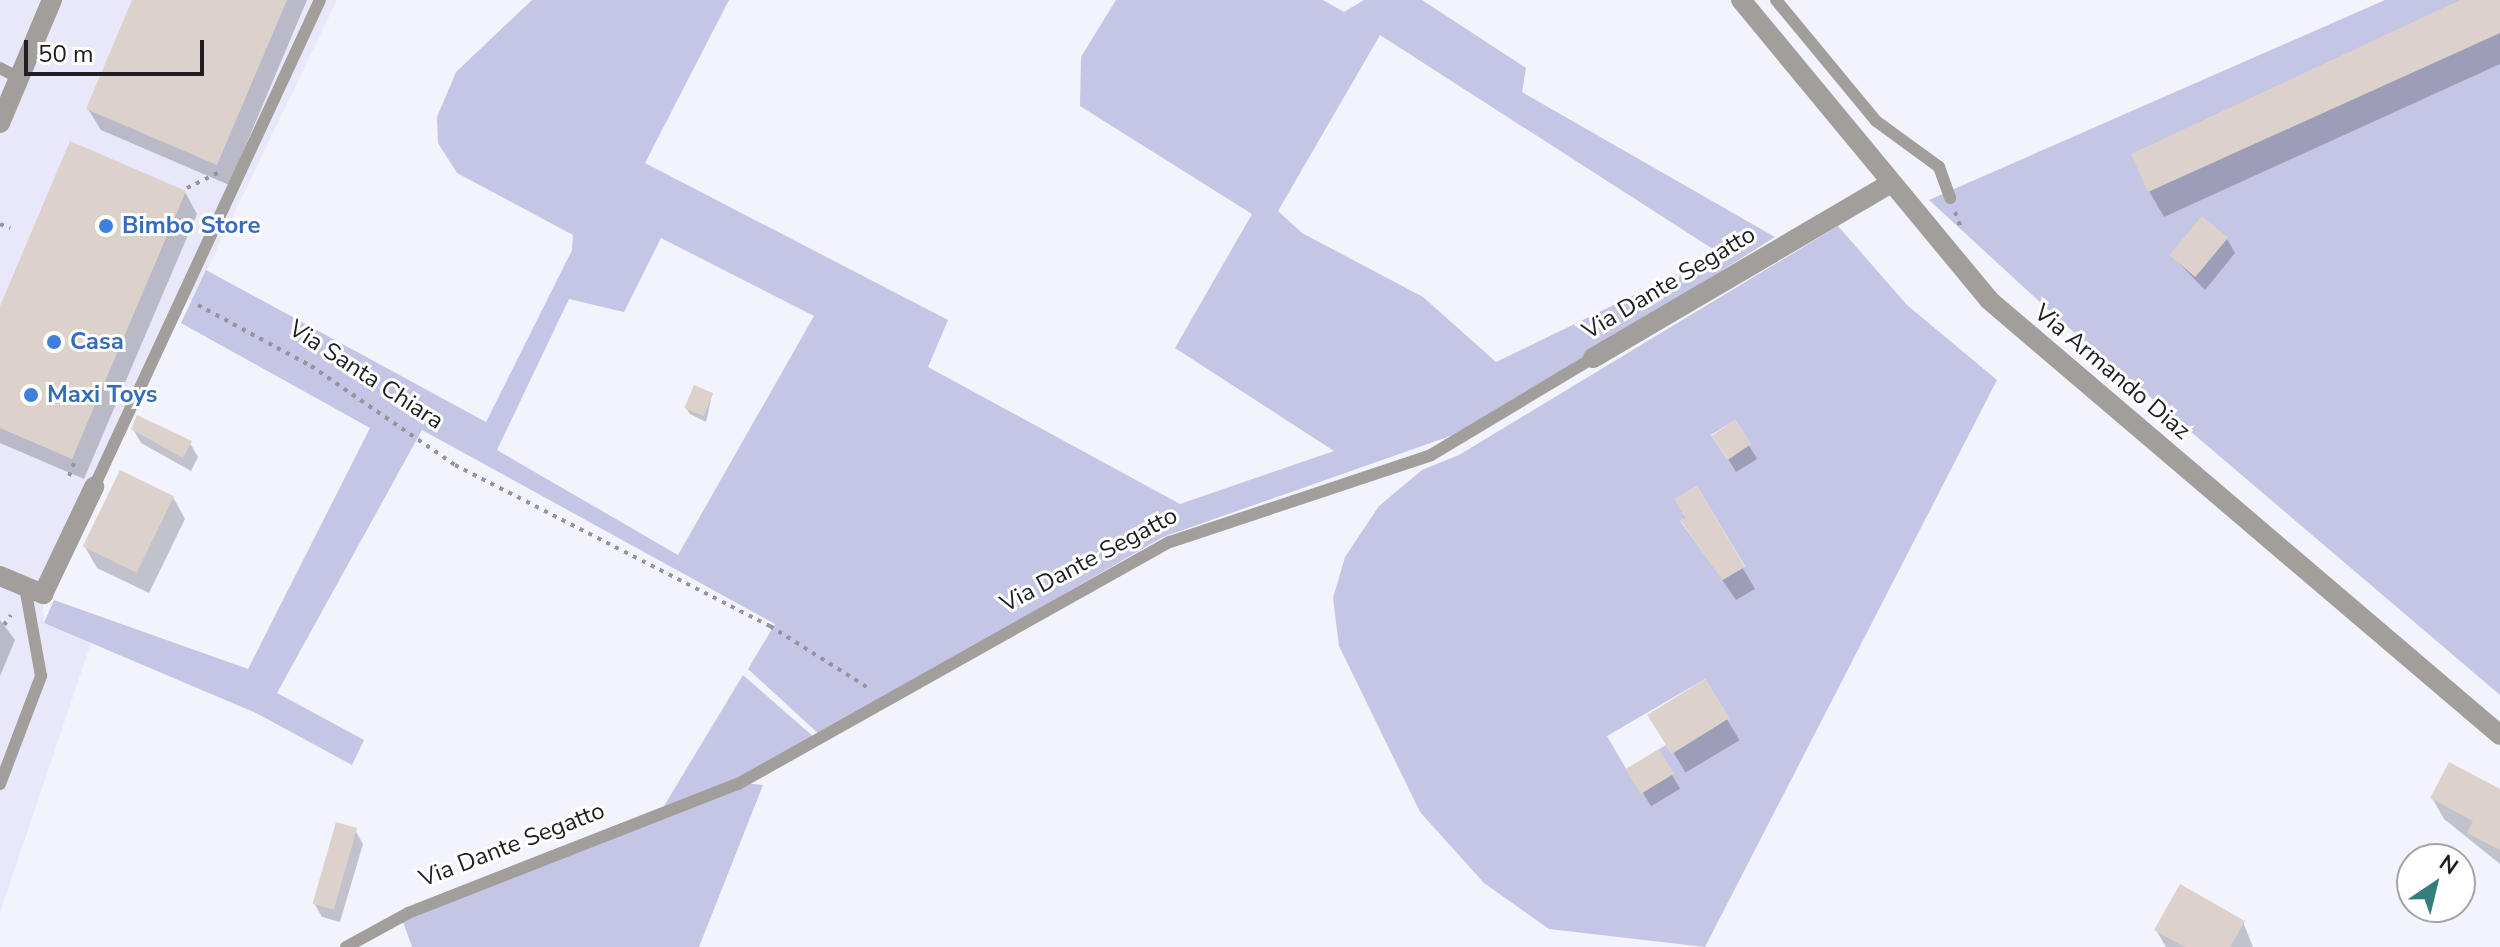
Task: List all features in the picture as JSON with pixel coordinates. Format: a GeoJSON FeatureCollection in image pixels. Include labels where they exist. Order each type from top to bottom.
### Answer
{"type":"FeatureCollection","features":[{"type":"Feature","properties":{"kind":"street"},"geometry":{"type":"LineString","coordinates":[[0,123],[52,0]]}},
{"type":"Feature","properties":{"kind":"street","name":"Via Armando Diaz"},"geometry":{"type":"LineString","coordinates":[[1741,0],[1890,184],[2006,316],[2500,735]]}},
{"type":"Feature","properties":{"kind":"street","name":"Via Dante Segatto"},"geometry":{"type":"LineString","coordinates":[[1593,358],[1890,184]]}},
{"type":"Feature","properties":{"kind":"street"},"geometry":{"type":"LineString","coordinates":[[0,576],[43,594],[94,487]]}},
{"type":"Feature","properties":{"kind":"lane"},"geometry":{"type":"LineString","coordinates":[[94,487],[178,295],[320,0]]}},
{"type":"Feature","properties":{"kind":"lane"},"geometry":{"type":"LineString","coordinates":[[1776,0],[1876,121],[1939,167],[1950,198]]}},
{"type":"Feature","properties":{"kind":"lane"},"geometry":{"type":"LineString","coordinates":[[0,68],[19,78]]}},
{"type":"Feature","properties":{"kind":"lane","name":"Via Dante Segatto"},"geometry":{"type":"LineString","coordinates":[[346,947],[408,913],[738,784],[1170,542],[1431,455],[1593,358]]}},
{"type":"Feature","properties":{"kind":"lane"},"geometry":{"type":"LineString","coordinates":[[0,784],[41,676],[25,587]]}},
{"type":"Feature","properties":{"kind":"path"},"geometry":{"type":"LineString","coordinates":[[187,188],[217,169]]}},
{"type":"Feature","properties":{"kind":"path"},"geometry":{"type":"LineString","coordinates":[[0,224],[10,228]]}},
{"type":"Feature","properties":{"kind":"path","name":"Via Santa Chiara"},"geometry":{"type":"LineString","coordinates":[[178,295],[311,366],[455,465],[770,626],[853,679]]}},
{"type":"Feature","properties":{"kind":"path"},"geometry":{"type":"LineString","coordinates":[[69,476],[74,463]]}},
{"type":"Feature","properties":{"kind":"path"},"geometry":{"type":"LineString","coordinates":[[4,625],[12,612]]}},
{"type":"Feature","properties":{"kind":"shaded area"},"geometry":{"type":"Polygon","coordinates":[[[0,0],[337,0],[192,301],[179,295],[43,594],[44,623],[91,643],[0,913],[0,0]]]}},
{"type":"Feature","properties":{"kind":"shaded area"},"geometry":{"type":"Polygon","coordinates":[[[532,0],[729,0],[645,163],[948,320],[928,367],[1180,504],[1334,451],[1175,348],[1252,214],[1080,106],[1081,57],[1116,0],[1323,0],[1344,12],[1364,0],[1422,0],[1526,68],[1522,92],[1775,237],[1473,428],[1163,537],[820,735],[748,669],[775,624],[422,430],[277,693],[364,740],[352,765],[256,713],[44,623],[54,600],[248,669],[370,428],[181,323],[206,270],[486,422],[572,250],[573,235],[457,173],[438,143],[437,117],[456,72],[532,0]],[[1380,35],[1278,211],[1302,233],[1423,297],[1496,362],[1719,254],[1719,253],[1380,35]],[[661,238],[624,312],[569,299],[497,450],[678,555],[814,316],[661,238]]]}},
{"type":"Feature","properties":{"kind":"shaded area"},"geometry":{"type":"Polygon","coordinates":[[[2385,0],[2500,0],[2500,695],[2055,316],[1929,200],[2385,0]]]}},
{"type":"Feature","properties":{"kind":"shaded area"},"geometry":{"type":"Polygon","coordinates":[[[1838,226],[1907,305],[1997,380],[1705,947],[1549,929],[1484,883],[1420,812],[1339,646],[1333,598],[1345,557],[1379,506],[1422,470],[1459,455],[1838,226]],[[1735,420],[1711,435],[1727,459],[1751,444],[1735,420]],[[1697,486],[1675,499],[1685,517],[1680,521],[1723,580],[1745,566],[1697,486]],[[1705,679],[1607,736],[1641,794],[1659,749],[1666,745],[1671,753],[1729,718],[1705,679]]]}},
{"type":"Feature","properties":{"kind":"shaded area"},"geometry":{"type":"Polygon","coordinates":[[[743,675],[815,738],[744,783],[763,785],[699,947],[412,947],[402,919],[658,816],[743,675]]]}},
{"type":"Feature","properties":{"kind":"building"},"geometry":{"type":"Polygon","coordinates":[[[132,0],[287,0],[217,165],[86,109],[132,0]]]}},
{"type":"Feature","properties":{"kind":"building"},"geometry":{"type":"Polygon","coordinates":[[[2460,0],[2500,0],[2500,33],[2148,192],[2131,154],[2460,0]]]}},
{"type":"Feature","properties":{"kind":"building"},"geometry":{"type":"Polygon","coordinates":[[[70,141],[186,191],[72,459],[0,428],[0,306],[70,141]]]}},
{"type":"Feature","properties":{"kind":"building"},"geometry":{"type":"Polygon","coordinates":[[[2202,216],[2228,238],[2195,277],[2169,255],[2202,216]]]}},
{"type":"Feature","properties":{"kind":"building"},"geometry":{"type":"Polygon","coordinates":[[[694,385],[713,393],[704,416],[684,408],[694,385]]]}},
{"type":"Feature","properties":{"kind":"building"},"geometry":{"type":"Polygon","coordinates":[[[137,415],[192,441],[183,458],[131,429],[137,415]]]}},
{"type":"Feature","properties":{"kind":"building"},"geometry":{"type":"Polygon","coordinates":[[[1735,420],[1751,444],[1728,460],[1712,436],[1735,420]]]}},
{"type":"Feature","properties":{"kind":"building"},"geometry":{"type":"Polygon","coordinates":[[[120,470],[174,496],[137,573],[83,546],[120,470]]]}},
{"type":"Feature","properties":{"kind":"building"},"geometry":{"type":"Polygon","coordinates":[[[1697,486],[1745,567],[1722,580],[1680,520],[1685,517],[1675,499],[1697,486]]]}},
{"type":"Feature","properties":{"kind":"building"},"geometry":{"type":"Polygon","coordinates":[[[1705,679],[1729,718],[1672,754],[1647,715],[1705,679]]]}},
{"type":"Feature","properties":{"kind":"building"},"geometry":{"type":"Polygon","coordinates":[[[1659,749],[1674,774],[1641,794],[1626,769],[1659,749]]]}},
{"type":"Feature","properties":{"kind":"building"},"geometry":{"type":"Polygon","coordinates":[[[2449,762],[2500,789],[2500,850],[2467,833],[2473,821],[2430,798],[2449,762]]]}},
{"type":"Feature","properties":{"kind":"building"},"geometry":{"type":"Polygon","coordinates":[[[336,822],[357,828],[334,910],[313,904],[336,822]]]}},
{"type":"Feature","properties":{"kind":"building"},"geometry":{"type":"Polygon","coordinates":[[[2180,884],[2245,921],[2230,947],[2185,947],[2154,930],[2180,884]]]}},
{"type":"Feature","properties":{"kind":"place","name":"Bimbo Store"},"geometry":{"type":"Point","coordinates":[106,226]}},
{"type":"Feature","properties":{"kind":"place","name":"Casa"},"geometry":{"type":"Point","coordinates":[54,342]}},
{"type":"Feature","properties":{"kind":"place","name":"Maxi Toys"},"geometry":{"type":"Point","coordinates":[31,395]}}]}
